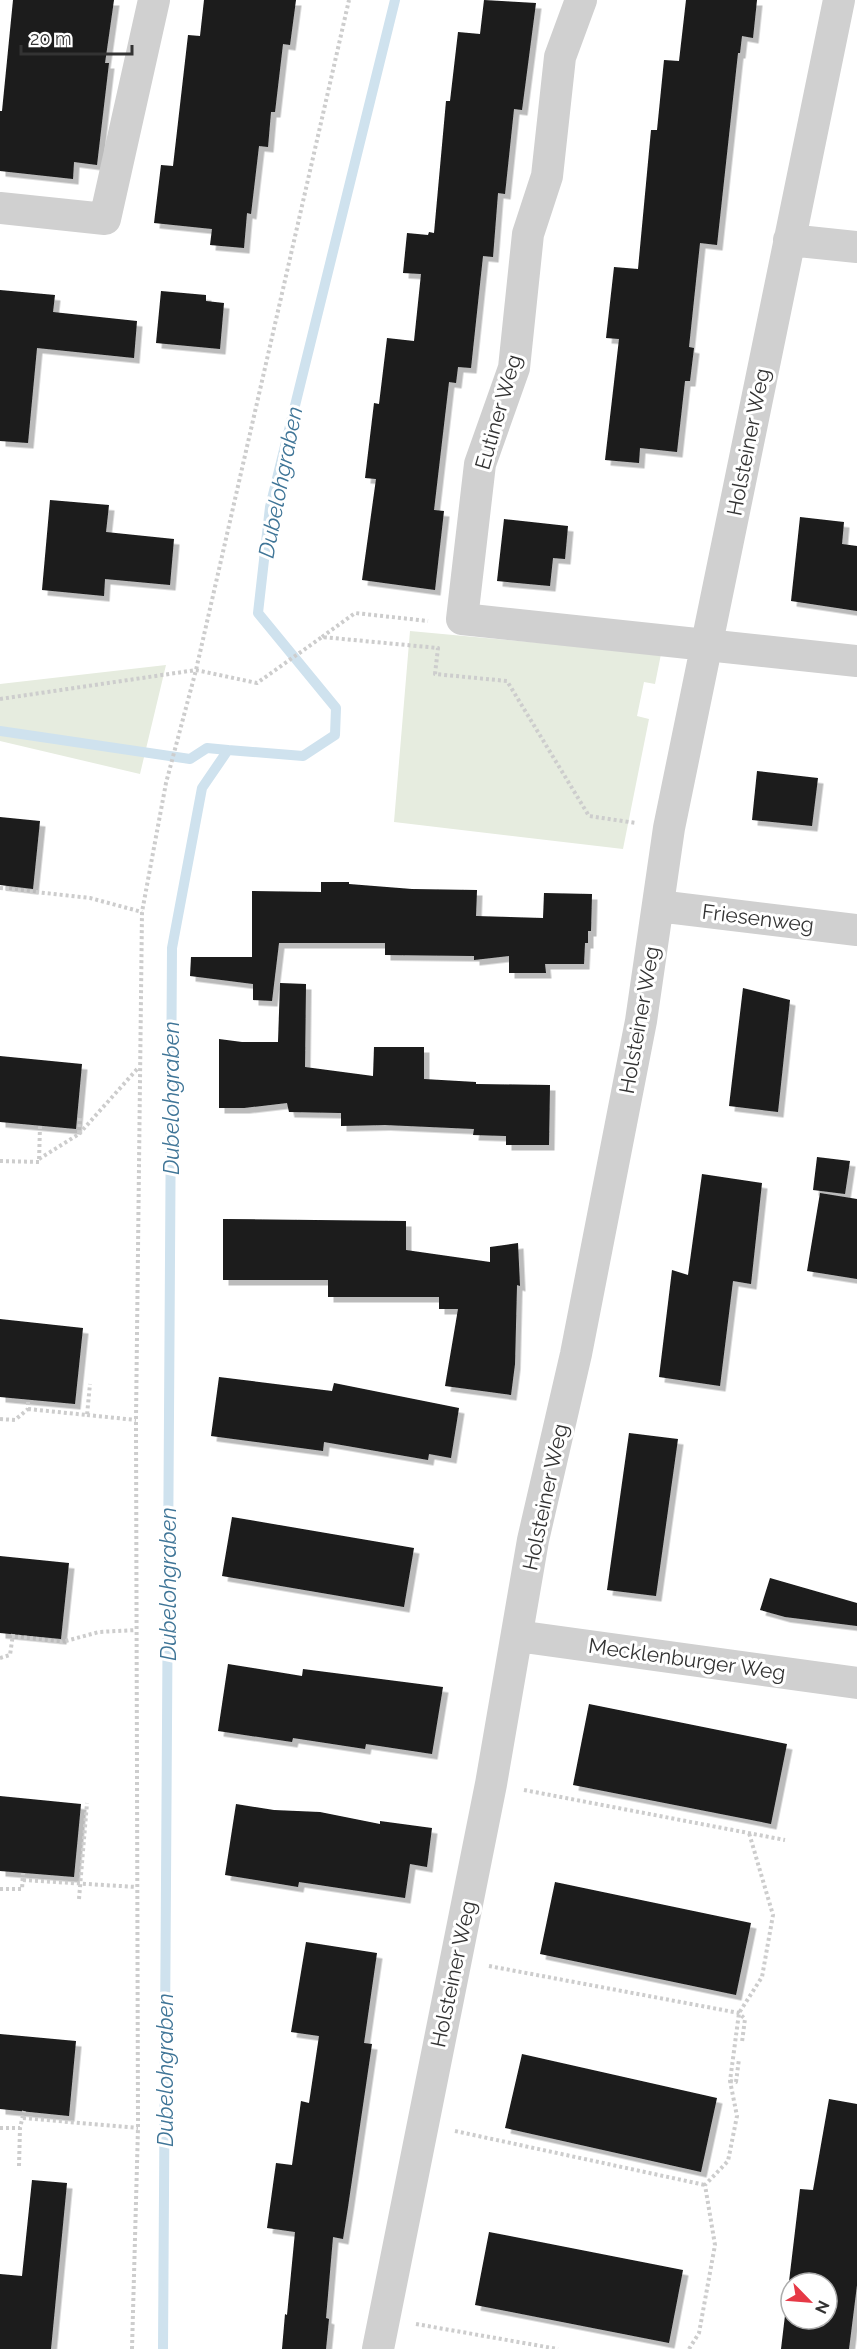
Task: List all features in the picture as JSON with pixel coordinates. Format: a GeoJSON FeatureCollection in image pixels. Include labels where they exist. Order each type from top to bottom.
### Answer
{"type":"FeatureCollection","features":[{"type":"Feature","properties":{"kind":"street"},"geometry":{"type":"LineString","coordinates":[[0,208],[105,219],[154,0]]}},
{"type":"Feature","properties":{"kind":"street","name":"Eutiner Weg"},"geometry":{"type":"LineString","coordinates":[[462,619],[480,464],[514,369],[528,234],[547,176],[560,57],[581,0]]}},
{"type":"Feature","properties":{"kind":"street","name":"Holsteiner Weg"},"geometry":{"type":"LineString","coordinates":[[378,2349],[491,1784],[533,1540],[573,1366],[609,1189],[641,1021],[669,828],[839,0]]}},
{"type":"Feature","properties":{"kind":"street"},"geometry":{"type":"LineString","coordinates":[[789,240],[857,247]]}},
{"type":"Feature","properties":{"kind":"street"},"geometry":{"type":"LineString","coordinates":[[462,619],[857,661]]}},
{"type":"Feature","properties":{"kind":"street","name":"Friesenweg"},"geometry":{"type":"LineString","coordinates":[[658,906],[857,930]]}},
{"type":"Feature","properties":{"kind":"street","name":"Mecklenburger Weg"},"geometry":{"type":"LineString","coordinates":[[517,1636],[857,1683]]}},
{"type":"Feature","properties":{"kind":"path"},"geometry":{"type":"LineString","coordinates":[[132,2349],[138,2128],[136,1420],[142,912],[174,750],[196,670],[349,0]]}},
{"type":"Feature","properties":{"kind":"path"},"geometry":{"type":"LineString","coordinates":[[0,699],[196,670],[257,683],[355,613],[441,622],[462,619]]}},
{"type":"Feature","properties":{"kind":"path"},"geometry":{"type":"LineString","coordinates":[[322,637],[438,648],[435,674],[507,681],[589,816],[669,828]]}},
{"type":"Feature","properties":{"kind":"path"},"geometry":{"type":"LineString","coordinates":[[0,888],[90,898],[142,912]]}},
{"type":"Feature","properties":{"kind":"path"},"geometry":{"type":"LineString","coordinates":[[0,1161],[39,1162],[38,1160],[80,1134],[140,1066]]}},
{"type":"Feature","properties":{"kind":"path"},"geometry":{"type":"LineString","coordinates":[[80,1117],[80,1134]]}},
{"type":"Feature","properties":{"kind":"path"},"geometry":{"type":"LineString","coordinates":[[38,1160],[40,1126]]}},
{"type":"Feature","properties":{"kind":"path"},"geometry":{"type":"LineString","coordinates":[[87,1415],[90,1384]]}},
{"type":"Feature","properties":{"kind":"path"},"geometry":{"type":"LineString","coordinates":[[28,1400],[28,1409]]}},
{"type":"Feature","properties":{"kind":"path"},"geometry":{"type":"LineString","coordinates":[[0,1419],[15,1420],[28,1409],[136,1420]]}},
{"type":"Feature","properties":{"kind":"path"},"geometry":{"type":"LineString","coordinates":[[0,1658],[10,1655],[12,1635],[62,1641],[99,1632],[136,1630]]}},
{"type":"Feature","properties":{"kind":"path"},"geometry":{"type":"LineString","coordinates":[[491,1784],[785,1840]]}},
{"type":"Feature","properties":{"kind":"path"},"geometry":{"type":"LineString","coordinates":[[79,1899],[87,1803]]}},
{"type":"Feature","properties":{"kind":"path"},"geometry":{"type":"LineString","coordinates":[[705,2186],[728,2161],[737,2116],[730,2081],[740,2013],[762,1977],[773,1915],[749,1833]]}},
{"type":"Feature","properties":{"kind":"path"},"geometry":{"type":"LineString","coordinates":[[0,1889],[22,1889],[23,1873]]}},
{"type":"Feature","properties":{"kind":"path"},"geometry":{"type":"LineString","coordinates":[[23,1880],[136,1887]]}},
{"type":"Feature","properties":{"kind":"path"},"geometry":{"type":"LineString","coordinates":[[456,1960],[740,2013],[745,2019],[742,2042]]}},
{"type":"Feature","properties":{"kind":"path"},"geometry":{"type":"LineString","coordinates":[[730,2081],[736,2082],[739,2059]]}},
{"type":"Feature","properties":{"kind":"path"},"geometry":{"type":"LineString","coordinates":[[19,2166],[20,2128],[24,2111]]}},
{"type":"Feature","properties":{"kind":"path"},"geometry":{"type":"LineString","coordinates":[[23,2118],[138,2128]]}},
{"type":"Feature","properties":{"kind":"path"},"geometry":{"type":"LineString","coordinates":[[422,2124],[705,2186]]}},
{"type":"Feature","properties":{"kind":"path"},"geometry":{"type":"LineString","coordinates":[[0,2128],[20,2128]]}},
{"type":"Feature","properties":{"kind":"path"},"geometry":{"type":"LineString","coordinates":[[689,2349],[699,2332],[715,2245],[705,2186]]}},
{"type":"Feature","properties":{"kind":"path"},"geometry":{"type":"LineString","coordinates":[[383,2318],[558,2349]]}},
{"type":"Feature","properties":{"kind":"shaded area"},"geometry":{"type":"Polygon","coordinates":[[[410,631],[661,654],[655,684],[644,682],[637,716],[649,719],[623,849],[394,822],[410,631]]]}},
{"type":"Feature","properties":{"kind":"shaded area"},"geometry":{"type":"Polygon","coordinates":[[[166,665],[140,774],[0,741],[0,684],[166,665]]]}},
{"type":"Feature","properties":{"kind":"building"},"geometry":{"type":"Polygon","coordinates":[[[13,0],[114,0],[105,63],[109,63],[97,165],[74,162],[73,179],[0,171],[0,111],[2,111],[13,0]]]}},
{"type":"Feature","properties":{"kind":"building"},"geometry":{"type":"Polygon","coordinates":[[[204,0],[296,0],[290,45],[283,44],[275,112],[271,112],[268,147],[259,146],[251,214],[247,213],[244,248],[210,245],[212,229],[154,223],[161,165],[173,166],[188,35],[200,36],[204,0]]]}},
{"type":"Feature","properties":{"kind":"building"},"geometry":{"type":"Polygon","coordinates":[[[484,0],[536,3],[522,110],[514,109],[505,194],[498,193],[493,257],[483,256],[471,368],[458,367],[456,383],[449,382],[434,510],[444,511],[435,590],[362,580],[376,479],[365,478],[374,403],[379,404],[387,338],[414,341],[421,274],[403,273],[407,233],[428,235],[429,232],[434,233],[446,101],[450,101],[458,32],[480,34],[484,0]]]}},
{"type":"Feature","properties":{"kind":"building"},"geometry":{"type":"Polygon","coordinates":[[[686,0],[757,0],[753,38],[742,36],[740,53],[738,53],[717,245],[700,243],[689,347],[694,348],[690,381],[685,381],[677,452],[640,448],[639,463],[605,460],[619,339],[606,338],[614,267],[638,269],[651,130],[657,130],[664,60],[679,61],[686,0]]]}},
{"type":"Feature","properties":{"kind":"building"},"geometry":{"type":"Polygon","coordinates":[[[0,290],[55,295],[53,312],[137,321],[134,358],[37,348],[28,443],[0,441],[0,290]]]}},
{"type":"Feature","properties":{"kind":"building"},"geometry":{"type":"Polygon","coordinates":[[[161,291],[206,295],[206,301],[224,303],[220,349],[156,343],[161,291]]]}},
{"type":"Feature","properties":{"kind":"building"},"geometry":{"type":"Polygon","coordinates":[[[50,500],[109,505],[106,532],[174,539],[170,585],[105,579],[104,596],[42,590],[50,500]]]}},
{"type":"Feature","properties":{"kind":"building"},"geometry":{"type":"Polygon","coordinates":[[[800,517],[844,522],[842,544],[857,546],[857,611],[791,601],[800,517]]]}},
{"type":"Feature","properties":{"kind":"building"},"geometry":{"type":"Polygon","coordinates":[[[504,519],[568,526],[565,559],[553,558],[550,586],[497,581],[504,519]]]}},
{"type":"Feature","properties":{"kind":"building"},"geometry":{"type":"Polygon","coordinates":[[[757,771],[818,778],[812,826],[752,820],[757,771]]]}},
{"type":"Feature","properties":{"kind":"building"},"geometry":{"type":"Polygon","coordinates":[[[0,817],[40,821],[33,889],[0,885],[0,817]]]}},
{"type":"Feature","properties":{"kind":"building"},"geometry":{"type":"Polygon","coordinates":[[[321,882],[349,882],[349,884],[412,889],[477,890],[476,916],[543,918],[544,893],[592,894],[591,931],[588,931],[588,943],[585,943],[584,964],[545,964],[546,973],[509,973],[509,956],[474,960],[474,956],[385,955],[385,943],[279,943],[272,1001],[253,1000],[253,984],[190,976],[191,957],[252,957],[252,891],[321,892],[321,882]]]}},
{"type":"Feature","properties":{"kind":"building"},"geometry":{"type":"Polygon","coordinates":[[[280,983],[306,984],[305,1067],[373,1076],[374,1047],[424,1047],[424,1079],[476,1082],[476,1084],[550,1085],[549,1145],[506,1145],[506,1136],[473,1135],[474,1129],[385,1125],[341,1126],[341,1113],[289,1112],[287,1103],[244,1108],[219,1108],[219,1039],[242,1042],[278,1042],[280,983]]]}},
{"type":"Feature","properties":{"kind":"building"},"geometry":{"type":"Polygon","coordinates":[[[743,988],[790,1000],[778,1112],[729,1106],[743,988]]]}},
{"type":"Feature","properties":{"kind":"building"},"geometry":{"type":"Polygon","coordinates":[[[0,1056],[82,1064],[76,1129],[0,1122],[0,1056]]]}},
{"type":"Feature","properties":{"kind":"building"},"geometry":{"type":"Polygon","coordinates":[[[817,1157],[850,1161],[845,1194],[813,1190],[817,1157]]]}},
{"type":"Feature","properties":{"kind":"building"},"geometry":{"type":"Polygon","coordinates":[[[702,1174],[762,1183],[751,1284],[733,1281],[720,1386],[659,1377],[672,1270],[688,1275],[702,1174]]]}},
{"type":"Feature","properties":{"kind":"building"},"geometry":{"type":"Polygon","coordinates":[[[820,1193],[857,1199],[857,1279],[807,1271],[820,1193]]]}},
{"type":"Feature","properties":{"kind":"building"},"geometry":{"type":"Polygon","coordinates":[[[223,1219],[406,1221],[406,1250],[490,1262],[490,1247],[518,1243],[520,1286],[517,1285],[515,1364],[511,1395],[445,1386],[458,1309],[439,1309],[439,1297],[328,1297],[328,1280],[223,1280],[223,1219]]]}},
{"type":"Feature","properties":{"kind":"building"},"geometry":{"type":"Polygon","coordinates":[[[0,1319],[83,1328],[75,1404],[0,1397],[0,1319]]]}},
{"type":"Feature","properties":{"kind":"building"},"geometry":{"type":"Polygon","coordinates":[[[219,1377],[332,1391],[334,1383],[459,1408],[451,1458],[429,1454],[428,1460],[324,1442],[323,1451],[211,1436],[219,1377]]]}},
{"type":"Feature","properties":{"kind":"building"},"geometry":{"type":"Polygon","coordinates":[[[629,1433],[678,1439],[656,1596],[607,1590],[629,1433]]]}},
{"type":"Feature","properties":{"kind":"building"},"geometry":{"type":"Polygon","coordinates":[[[232,1517],[414,1548],[404,1607],[222,1576],[232,1517]]]}},
{"type":"Feature","properties":{"kind":"building"},"geometry":{"type":"Polygon","coordinates":[[[0,1556],[69,1563],[61,1639],[0,1633],[0,1556]]]}},
{"type":"Feature","properties":{"kind":"building"},"geometry":{"type":"Polygon","coordinates":[[[770,1578],[857,1603],[857,1626],[785,1617],[760,1610],[770,1578]]]}},
{"type":"Feature","properties":{"kind":"building"},"geometry":{"type":"Polygon","coordinates":[[[228,1664],[302,1676],[303,1669],[443,1687],[432,1754],[366,1744],[365,1749],[293,1738],[292,1742],[218,1731],[228,1664]]]}},
{"type":"Feature","properties":{"kind":"building"},"geometry":{"type":"Polygon","coordinates":[[[589,1704],[787,1744],[771,1824],[573,1785],[589,1704]]]}},
{"type":"Feature","properties":{"kind":"building"},"geometry":{"type":"Polygon","coordinates":[[[0,1796],[81,1804],[74,1877],[0,1871],[0,1796]]]}},
{"type":"Feature","properties":{"kind":"building"},"geometry":{"type":"Polygon","coordinates":[[[236,1804],[274,1810],[320,1812],[380,1824],[380,1821],[432,1828],[427,1867],[410,1864],[405,1898],[299,1882],[298,1887],[225,1875],[236,1804]]]}},
{"type":"Feature","properties":{"kind":"building"},"geometry":{"type":"Polygon","coordinates":[[[555,1882],[751,1923],[736,1995],[540,1954],[555,1882]]]}},
{"type":"Feature","properties":{"kind":"building"},"geometry":{"type":"Polygon","coordinates":[[[306,1942],[377,1953],[364,2043],[372,2044],[343,2239],[333,2237],[326,2318],[329,2319],[326,2349],[282,2349],[295,2232],[267,2228],[276,2163],[292,2165],[301,2101],[309,2103],[319,2036],[291,2032],[306,1942]]]}},
{"type":"Feature","properties":{"kind":"building"},"geometry":{"type":"Polygon","coordinates":[[[0,2034],[76,2041],[69,2116],[0,2109],[0,2034]]]}},
{"type":"Feature","properties":{"kind":"building"},"geometry":{"type":"Polygon","coordinates":[[[522,2054],[717,2098],[701,2172],[505,2128],[522,2054]]]}},
{"type":"Feature","properties":{"kind":"building"},"geometry":{"type":"Polygon","coordinates":[[[829,2099],[857,2104],[857,2285],[849,2349],[781,2349],[783,2331],[839,2331],[839,2271],[790,2271],[800,2189],[813,2190],[829,2099]]]}},
{"type":"Feature","properties":{"kind":"building"},"geometry":{"type":"Polygon","coordinates":[[[32,2180],[67,2183],[51,2349],[0,2349],[0,2274],[22,2276],[32,2180]]]}},
{"type":"Feature","properties":{"kind":"building"},"geometry":{"type":"Polygon","coordinates":[[[489,2232],[683,2270],[669,2343],[475,2305],[489,2232]]]}},
{"type":"Feature","properties":{"kind":"waterway","name":"Dubelohgraben"},"geometry":{"type":"LineString","coordinates":[[163,2349],[172,948],[202,788],[228,750],[303,756],[335,735],[336,708],[258,613],[270,507],[395,0]]}},
{"type":"Feature","properties":{"kind":"waterway"},"geometry":{"type":"LineString","coordinates":[[0,731],[190,759],[207,748],[228,750]]}}]}
